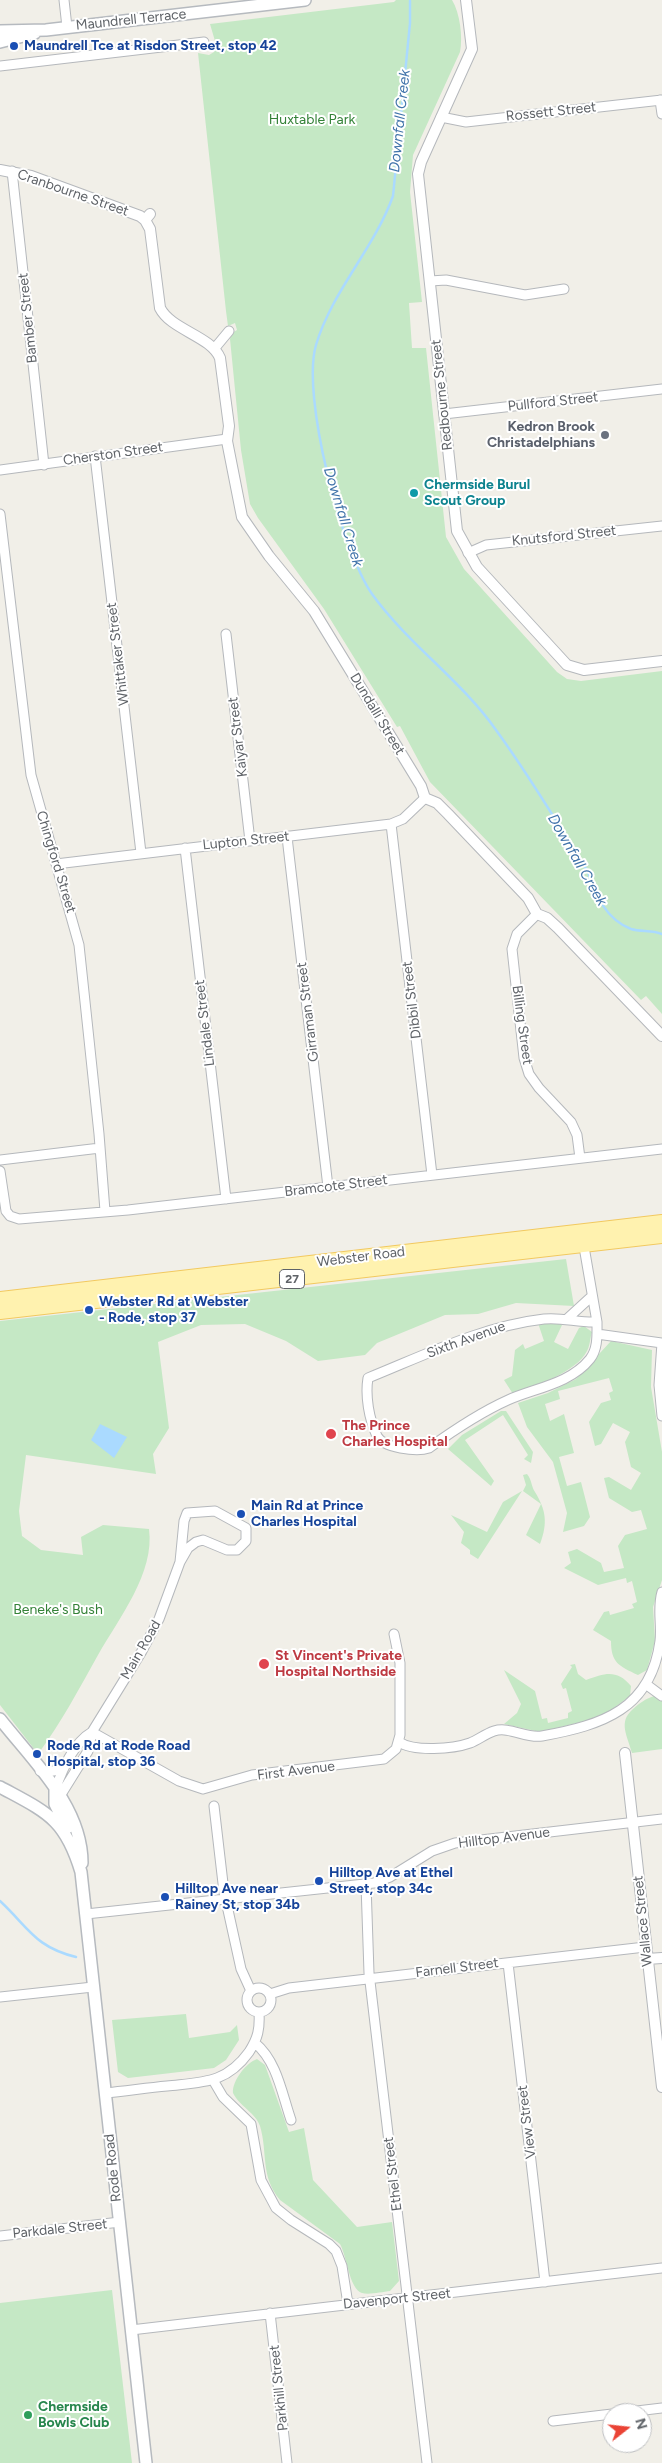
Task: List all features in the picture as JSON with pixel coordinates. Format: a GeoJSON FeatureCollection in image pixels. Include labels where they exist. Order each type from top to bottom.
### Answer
{"type":"FeatureCollection","features":[{"type":"Feature","properties":{"kind":"main road","name":"Maundrell Terrace"},"geometry":{"type":"LineString","coordinates":[[0,42],[46,30],[67,27],[305,0]]}},
{"type":"Feature","properties":{"kind":"main road","name":"Maundrell Terrace"},"geometry":{"type":"LineString","coordinates":[[0,31],[46,30]]}},
{"type":"Feature","properties":{"kind":"main road","name":"Webster Road"},"geometry":{"type":"LineString","coordinates":[[0,1299],[662,1222]]}},
{"type":"Feature","properties":{"kind":"main road","name":"Webster Road"},"geometry":{"type":"LineString","coordinates":[[0,1312],[662,1236]]}},
{"type":"Feature","properties":{"kind":"main road","name":"Rode Road"},"geometry":{"type":"LineString","coordinates":[[0,1720],[40,1771],[74,1820],[79,1836],[82,1854],[81,1872],[146,2463]]}},
{"type":"Feature","properties":{"kind":"main road","name":"Rode Road"},"geometry":{"type":"LineString","coordinates":[[0,1787],[51,1816],[62,1828],[72,1845],[81,1872]]}},
{"type":"Feature","properties":{"kind":"main road"},"geometry":{"type":"LineString","coordinates":[[19,1798],[40,1802],[56,1795],[72,1845]]}},
{"type":"Feature","properties":{"kind":"street"},"geometry":{"type":"LineString","coordinates":[[64,0],[67,27]]}},
{"type":"Feature","properties":{"kind":"street","name":"Redbourne Street"},"geometry":{"type":"LineString","coordinates":[[466,0],[472,49],[419,168],[456,526],[459,538],[485,575],[561,660],[572,668],[584,670],[662,661]]}},
{"type":"Feature","properties":{"kind":"street"},"geometry":{"type":"LineString","coordinates":[[0,66],[204,42]]}},
{"type":"Feature","properties":{"kind":"street"},"geometry":{"type":"LineString","coordinates":[[661,100],[662,114]]}},
{"type":"Feature","properties":{"kind":"street","name":"Rossett Street"},"geometry":{"type":"LineString","coordinates":[[441,117],[466,122],[661,100]]}},
{"type":"Feature","properties":{"kind":"street","name":"Cranbourne Street"},"geometry":{"type":"LineString","coordinates":[[0,170],[31,176],[147,217],[161,312],[214,348]]}},
{"type":"Feature","properties":{"kind":"street","name":"Bamber Street"},"geometry":{"type":"LineString","coordinates":[[12,171],[44,465]]}},
{"type":"Feature","properties":{"kind":"street"},"geometry":{"type":"LineString","coordinates":[[430,281],[452,281],[525,296],[564,289]]}},
{"type":"Feature","properties":{"kind":"street"},"geometry":{"type":"LineString","coordinates":[[214,348],[229,331]]}},
{"type":"Feature","properties":{"kind":"street","name":"Dundalli Street"},"geometry":{"type":"LineString","coordinates":[[214,348],[219,354],[222,367],[229,426],[227,439],[238,501],[246,524],[321,621],[422,786],[426,798],[438,805],[530,900],[537,914],[558,928],[662,1036]]}},
{"type":"Feature","properties":{"kind":"street","name":"Pullford Street"},"geometry":{"type":"LineString","coordinates":[[444,414],[662,389]]}},
{"type":"Feature","properties":{"kind":"street","name":"Cherston Street"},"geometry":{"type":"LineString","coordinates":[[0,470],[227,439]]}},
{"type":"Feature","properties":{"kind":"street","name":"Whittaker Street"},"geometry":{"type":"LineString","coordinates":[[95,456],[141,853]]}},
{"type":"Feature","properties":{"kind":"street","name":"Chingford Street"},"geometry":{"type":"LineString","coordinates":[[0,514],[31,775],[80,946],[105,1211]]}},
{"type":"Feature","properties":{"kind":"street","name":"Knutsford Street"},"geometry":{"type":"LineString","coordinates":[[468,553],[486,545],[662,526]]}},
{"type":"Feature","properties":{"kind":"street","name":"Kaiyar Street"},"geometry":{"type":"LineString","coordinates":[[226,634],[250,840]]}},
{"type":"Feature","properties":{"kind":"street","name":"Lupton Street"},"geometry":{"type":"LineString","coordinates":[[56,864],[391,824],[403,819],[426,798]]}},
{"type":"Feature","properties":{"kind":"street","name":"Dibbil Street"},"geometry":{"type":"LineString","coordinates":[[391,824],[432,1175]]}},
{"type":"Feature","properties":{"kind":"street","name":"Girraman Street"},"geometry":{"type":"LineString","coordinates":[[287,837],[328,1187]]}},
{"type":"Feature","properties":{"kind":"street","name":"Lindale Street"},"geometry":{"type":"LineString","coordinates":[[185,848],[226,1199]]}},
{"type":"Feature","properties":{"kind":"street","name":"Billing Street"},"geometry":{"type":"LineString","coordinates":[[537,914],[517,934],[512,949],[524,1058],[529,1074],[539,1088],[571,1122],[577,1135],[580,1158]]}},
{"type":"Feature","properties":{"kind":"street"},"geometry":{"type":"LineString","coordinates":[[0,1160],[100,1148]]}},
{"type":"Feature","properties":{"kind":"street","name":"Bramcote Street"},"geometry":{"type":"LineString","coordinates":[[0,1170],[5,1208],[10,1216],[19,1219],[226,1199],[662,1149]]}},
{"type":"Feature","properties":{"kind":"street"},"geometry":{"type":"LineString","coordinates":[[582,1231],[597,1322],[597,1334],[662,1343],[659,1384],[662,1416]]}},
{"type":"Feature","properties":{"kind":"street"},"geometry":{"type":"LineString","coordinates":[[568,1318],[592,1296]]}},
{"type":"Feature","properties":{"kind":"street","name":"Sixth Avenue"},"geometry":{"type":"LineString","coordinates":[[597,1322],[580,1323],[568,1318],[511,1324],[473,1336],[368,1378],[366,1394],[377,1436],[384,1442],[396,1446],[421,1451],[429,1448],[472,1418],[514,1398],[548,1387],[571,1375],[589,1360],[595,1350],[597,1334]]}},
{"type":"Feature","properties":{"kind":"street","name":"Main Road"},"geometry":{"type":"LineString","coordinates":[[56,1795],[88,1751],[92,1732],[142,1651],[159,1618],[180,1562],[188,1548],[198,1541],[209,1541],[226,1550],[239,1549],[247,1539],[246,1528],[215,1511],[187,1513],[184,1521],[180,1562]]}},
{"type":"Feature","properties":{"kind":"street"},"geometry":{"type":"LineString","coordinates":[[394,1634],[400,1663],[399,1742],[414,1749],[462,1745],[500,1730],[540,1737],[607,1720],[633,1702],[646,1685],[656,1664],[661,1636],[660,1606],[662,1592]]}},
{"type":"Feature","properties":{"kind":"street"},"geometry":{"type":"LineString","coordinates":[[646,1685],[662,1696]]}},
{"type":"Feature","properties":{"kind":"street","name":"Main Road"},"geometry":{"type":"LineString","coordinates":[[56,1795],[65,1766],[82,1739],[92,1732]]}},
{"type":"Feature","properties":{"kind":"street","name":"First Avenue"},"geometry":{"type":"LineString","coordinates":[[92,1732],[179,1781],[203,1789],[252,1775],[374,1762],[391,1754],[399,1742]]}},
{"type":"Feature","properties":{"kind":"street","name":"Wallace Street"},"geometry":{"type":"LineString","coordinates":[[625,1754],[662,2088]]}},
{"type":"Feature","properties":{"kind":"street"},"geometry":{"type":"LineString","coordinates":[[40,1771],[54,1771],[65,1766]]}},
{"type":"Feature","properties":{"kind":"street"},"geometry":{"type":"LineString","coordinates":[[214,1806],[225,1897],[241,1969],[251,1991]]}},
{"type":"Feature","properties":{"kind":"street","name":"Hilltop Avenue"},"geometry":{"type":"LineString","coordinates":[[86,1914],[225,1897],[366,1884],[384,1879],[432,1851],[455,1843],[662,1819]]}},
{"type":"Feature","properties":{"kind":"street","name":"Ethel Street"},"geometry":{"type":"LineString","coordinates":[[366,1884],[370,1979],[427,2463]]}},
{"type":"Feature","properties":{"kind":"street","name":"Farnell Street"},"geometry":{"type":"LineString","coordinates":[[270,1994],[289,1988],[645,1947]]}},
{"type":"Feature","properties":{"kind":"street"},"geometry":{"type":"LineString","coordinates":[[647,1960],[662,1958]]}},
{"type":"Feature","properties":{"kind":"street","name":"View Street"},"geometry":{"type":"LineString","coordinates":[[508,1962],[545,2282]]}},
{"type":"Feature","properties":{"kind":"street"},"geometry":{"type":"LineString","coordinates":[[0,1997],[94,1987]]}},
{"type":"Feature","properties":{"kind":"street"},"geometry":{"type":"LineString","coordinates":[[261,1988],[270,1994],[270,2006],[259,2012],[249,2006],[247,1998],[251,1991],[261,1988]]}},
{"type":"Feature","properties":{"kind":"street"},"geometry":{"type":"LineString","coordinates":[[105,2093],[213,2080],[226,2075],[236,2068],[255,2042],[260,2032],[259,2012]]}},
{"type":"Feature","properties":{"kind":"street"},"geometry":{"type":"LineString","coordinates":[[255,2042],[264,2050],[272,2063],[291,2120]]}},
{"type":"Feature","properties":{"kind":"street"},"geometry":{"type":"LineString","coordinates":[[213,2080],[223,2097],[251,2124],[261,2180],[276,2208],[291,2220],[330,2244],[336,2251],[342,2266],[348,2304]]}},
{"type":"Feature","properties":{"kind":"street","name":"Parkdale Street"},"geometry":{"type":"LineString","coordinates":[[0,2236],[120,2222]]}},
{"type":"Feature","properties":{"kind":"street","name":"Davenport Street"},"geometry":{"type":"LineString","coordinates":[[131,2330],[662,2268]]}},
{"type":"Feature","properties":{"kind":"street","name":"Parkhill Street"},"geometry":{"type":"LineString","coordinates":[[270,2313],[287,2463]]}},
{"type":"Feature","properties":{"kind":"street"},"geometry":{"type":"LineString","coordinates":[[554,2421],[602,2415]]}},
{"type":"Feature","properties":{"kind":"green space","name":"Huxtable Park"},"geometry":{"type":"Polygon","coordinates":[[[396,0],[452,0],[459,18],[461,32],[460,52],[413,155],[410,192],[422,302],[409,303],[412,348],[426,348],[446,537],[464,569],[557,672],[567,679],[581,681],[662,671],[662,1014],[646,996],[641,1000],[430,782],[400,726],[397,727],[324,609],[258,518],[250,504],[241,450],[230,339],[232,333],[237,330],[235,323],[228,326],[198,53],[209,55],[214,52],[215,41],[210,24],[394,2],[396,0]]]}},
{"type":"Feature","properties":{"kind":"green space","name":"Beneke's Bush"},"geometry":{"type":"Polygon","coordinates":[[[566,1259],[574,1306],[516,1303],[478,1314],[445,1315],[377,1343],[365,1355],[318,1361],[286,1341],[245,1324],[201,1325],[158,1342],[169,1428],[153,1454],[156,1474],[26,1455],[19,1511],[22,1536],[41,1550],[83,1555],[81,1537],[103,1525],[149,1529],[147,1562],[134,1595],[62,1718],[38,1754],[0,1705],[0,1321],[566,1259]]]}},
{"type":"Feature","properties":{"kind":"green space"},"geometry":{"type":"Polygon","coordinates":[[[555,1320],[562,1325],[554,1342],[568,1349],[579,1328],[584,1326],[592,1332],[587,1351],[574,1366],[554,1378],[513,1394],[504,1380],[512,1376],[515,1350],[523,1344],[525,1349],[544,1341],[538,1323],[555,1320]]]}},
{"type":"Feature","properties":{"kind":"green space"},"geometry":{"type":"Polygon","coordinates":[[[611,1341],[652,1350],[651,1387],[662,1452],[662,1580],[653,1607],[655,1641],[647,1670],[638,1675],[617,1663],[611,1648],[611,1641],[593,1630],[604,1612],[609,1611],[610,1615],[634,1608],[632,1604],[637,1602],[632,1581],[627,1583],[626,1578],[598,1585],[564,1568],[571,1563],[568,1552],[577,1549],[601,1563],[604,1572],[624,1568],[618,1546],[625,1535],[647,1529],[641,1510],[632,1512],[609,1498],[604,1478],[609,1477],[631,1490],[641,1473],[631,1467],[625,1442],[630,1432],[613,1423],[601,1444],[595,1446],[589,1422],[601,1403],[611,1400],[609,1393],[613,1391],[609,1378],[558,1391],[560,1399],[545,1404],[550,1421],[564,1414],[574,1453],[559,1457],[567,1486],[581,1482],[590,1517],[584,1526],[563,1532],[567,1513],[553,1462],[527,1427],[518,1403],[548,1393],[576,1379],[611,1341]]]}},
{"type":"Feature","properties":{"kind":"green space"},"geometry":{"type":"Polygon","coordinates":[[[501,1411],[506,1411],[533,1452],[531,1463],[524,1459],[528,1455],[503,1415],[465,1440],[494,1481],[491,1486],[448,1449],[462,1435],[501,1411]]]}},
{"type":"Feature","properties":{"kind":"green space"},"geometry":{"type":"Polygon","coordinates":[[[527,1474],[542,1505],[544,1511],[545,1523],[540,1544],[526,1535],[541,1504],[523,1491],[526,1485],[523,1475],[527,1474]]]}},
{"type":"Feature","properties":{"kind":"green space"},"geometry":{"type":"Polygon","coordinates":[[[522,1491],[478,1559],[470,1554],[470,1550],[461,1543],[464,1532],[451,1515],[487,1532],[503,1502],[522,1491]]]}},
{"type":"Feature","properties":{"kind":"green space"},"geometry":{"type":"Polygon","coordinates":[[[575,1664],[578,1674],[586,1680],[605,1674],[621,1677],[631,1686],[630,1696],[602,1717],[540,1732],[504,1724],[517,1713],[521,1704],[504,1670],[535,1691],[542,1719],[547,1718],[548,1723],[568,1718],[568,1713],[572,1711],[566,1688],[563,1689],[561,1684],[572,1667],[570,1665],[575,1664]]]}},
{"type":"Feature","properties":{"kind":"green space"},"geometry":{"type":"Polygon","coordinates":[[[654,1696],[662,1701],[662,1749],[632,1753],[626,1735],[626,1719],[633,1709],[654,1696]]]}},
{"type":"Feature","properties":{"kind":"green space"},"geometry":{"type":"Polygon","coordinates":[[[186,2014],[189,2038],[230,2032],[237,2025],[239,2040],[226,2060],[214,2068],[128,2078],[118,2072],[112,2020],[186,2014]]]}},
{"type":"Feature","properties":{"kind":"green space"},"geometry":{"type":"Polygon","coordinates":[[[257,2059],[265,2065],[289,2132],[304,2128],[313,2180],[357,2227],[392,2222],[399,2281],[390,2291],[368,2294],[358,2290],[351,2279],[340,2244],[280,2200],[274,2191],[267,2173],[258,2121],[239,2102],[233,2093],[233,2088],[240,2073],[248,2064],[257,2059]]]}},
{"type":"Feature","properties":{"kind":"green space"},"geometry":{"type":"Polygon","coordinates":[[[112,2290],[132,2463],[0,2463],[0,2303],[112,2290]]]}},
{"type":"Feature","properties":{"kind":"water"},"geometry":{"type":"Polygon","coordinates":[[[100,1424],[127,1437],[114,1458],[91,1440],[100,1424]]]}},
{"type":"Feature","properties":{"kind":"waterway","name":"Downfall Creek"},"geometry":{"type":"LineString","coordinates":[[410,1],[410,23],[393,196],[375,234],[332,306],[316,345],[313,369],[314,399],[319,435],[337,510],[360,573],[372,594],[386,612],[467,695],[496,730],[532,782],[588,872],[594,889],[608,913],[631,929],[662,934]]}},
{"type":"Feature","properties":{"kind":"waterway"},"geometry":{"type":"LineString","coordinates":[[0,1901],[42,1942],[62,1953],[76,1957]]}},
{"type":"Feature","properties":{"kind":"place","name":"Maundrell Tce at Risdon Street, stop 42"},"geometry":{"type":"Point","coordinates":[14,46]}},
{"type":"Feature","properties":{"kind":"place","name":"Kedron Brook Christadelphians"},"geometry":{"type":"Point","coordinates":[605,435]}},
{"type":"Feature","properties":{"kind":"place","name":"Chermside Burul Scout Group"},"geometry":{"type":"Point","coordinates":[414,493]}},
{"type":"Feature","properties":{"kind":"place","name":"Webster Rd at Webster - Rode, stop 37"},"geometry":{"type":"Point","coordinates":[89,1310]}},
{"type":"Feature","properties":{"kind":"place","name":"The Prince Charles Hospital"},"geometry":{"type":"Point","coordinates":[331,1434]}},
{"type":"Feature","properties":{"kind":"place","name":"Main Rd at Prince Charles Hospital"},"geometry":{"type":"Point","coordinates":[241,1514]}},
{"type":"Feature","properties":{"kind":"place","name":"St Vincent's Private Hospital Northside"},"geometry":{"type":"Point","coordinates":[264,1664]}},
{"type":"Feature","properties":{"kind":"place","name":"Rode Rd at Rode Road Hospital, stop 36"},"geometry":{"type":"Point","coordinates":[37,1754]}},
{"type":"Feature","properties":{"kind":"place","name":"Hilltop Ave at Ethel Street, stop 34c"},"geometry":{"type":"Point","coordinates":[319,1881]}},
{"type":"Feature","properties":{"kind":"place","name":"Hilltop Ave near Rainey St, stop 34b"},"geometry":{"type":"Point","coordinates":[165,1897]}},
{"type":"Feature","properties":{"kind":"place","name":"Chermside Bowls Club"},"geometry":{"type":"Point","coordinates":[28,2415]}}]}
